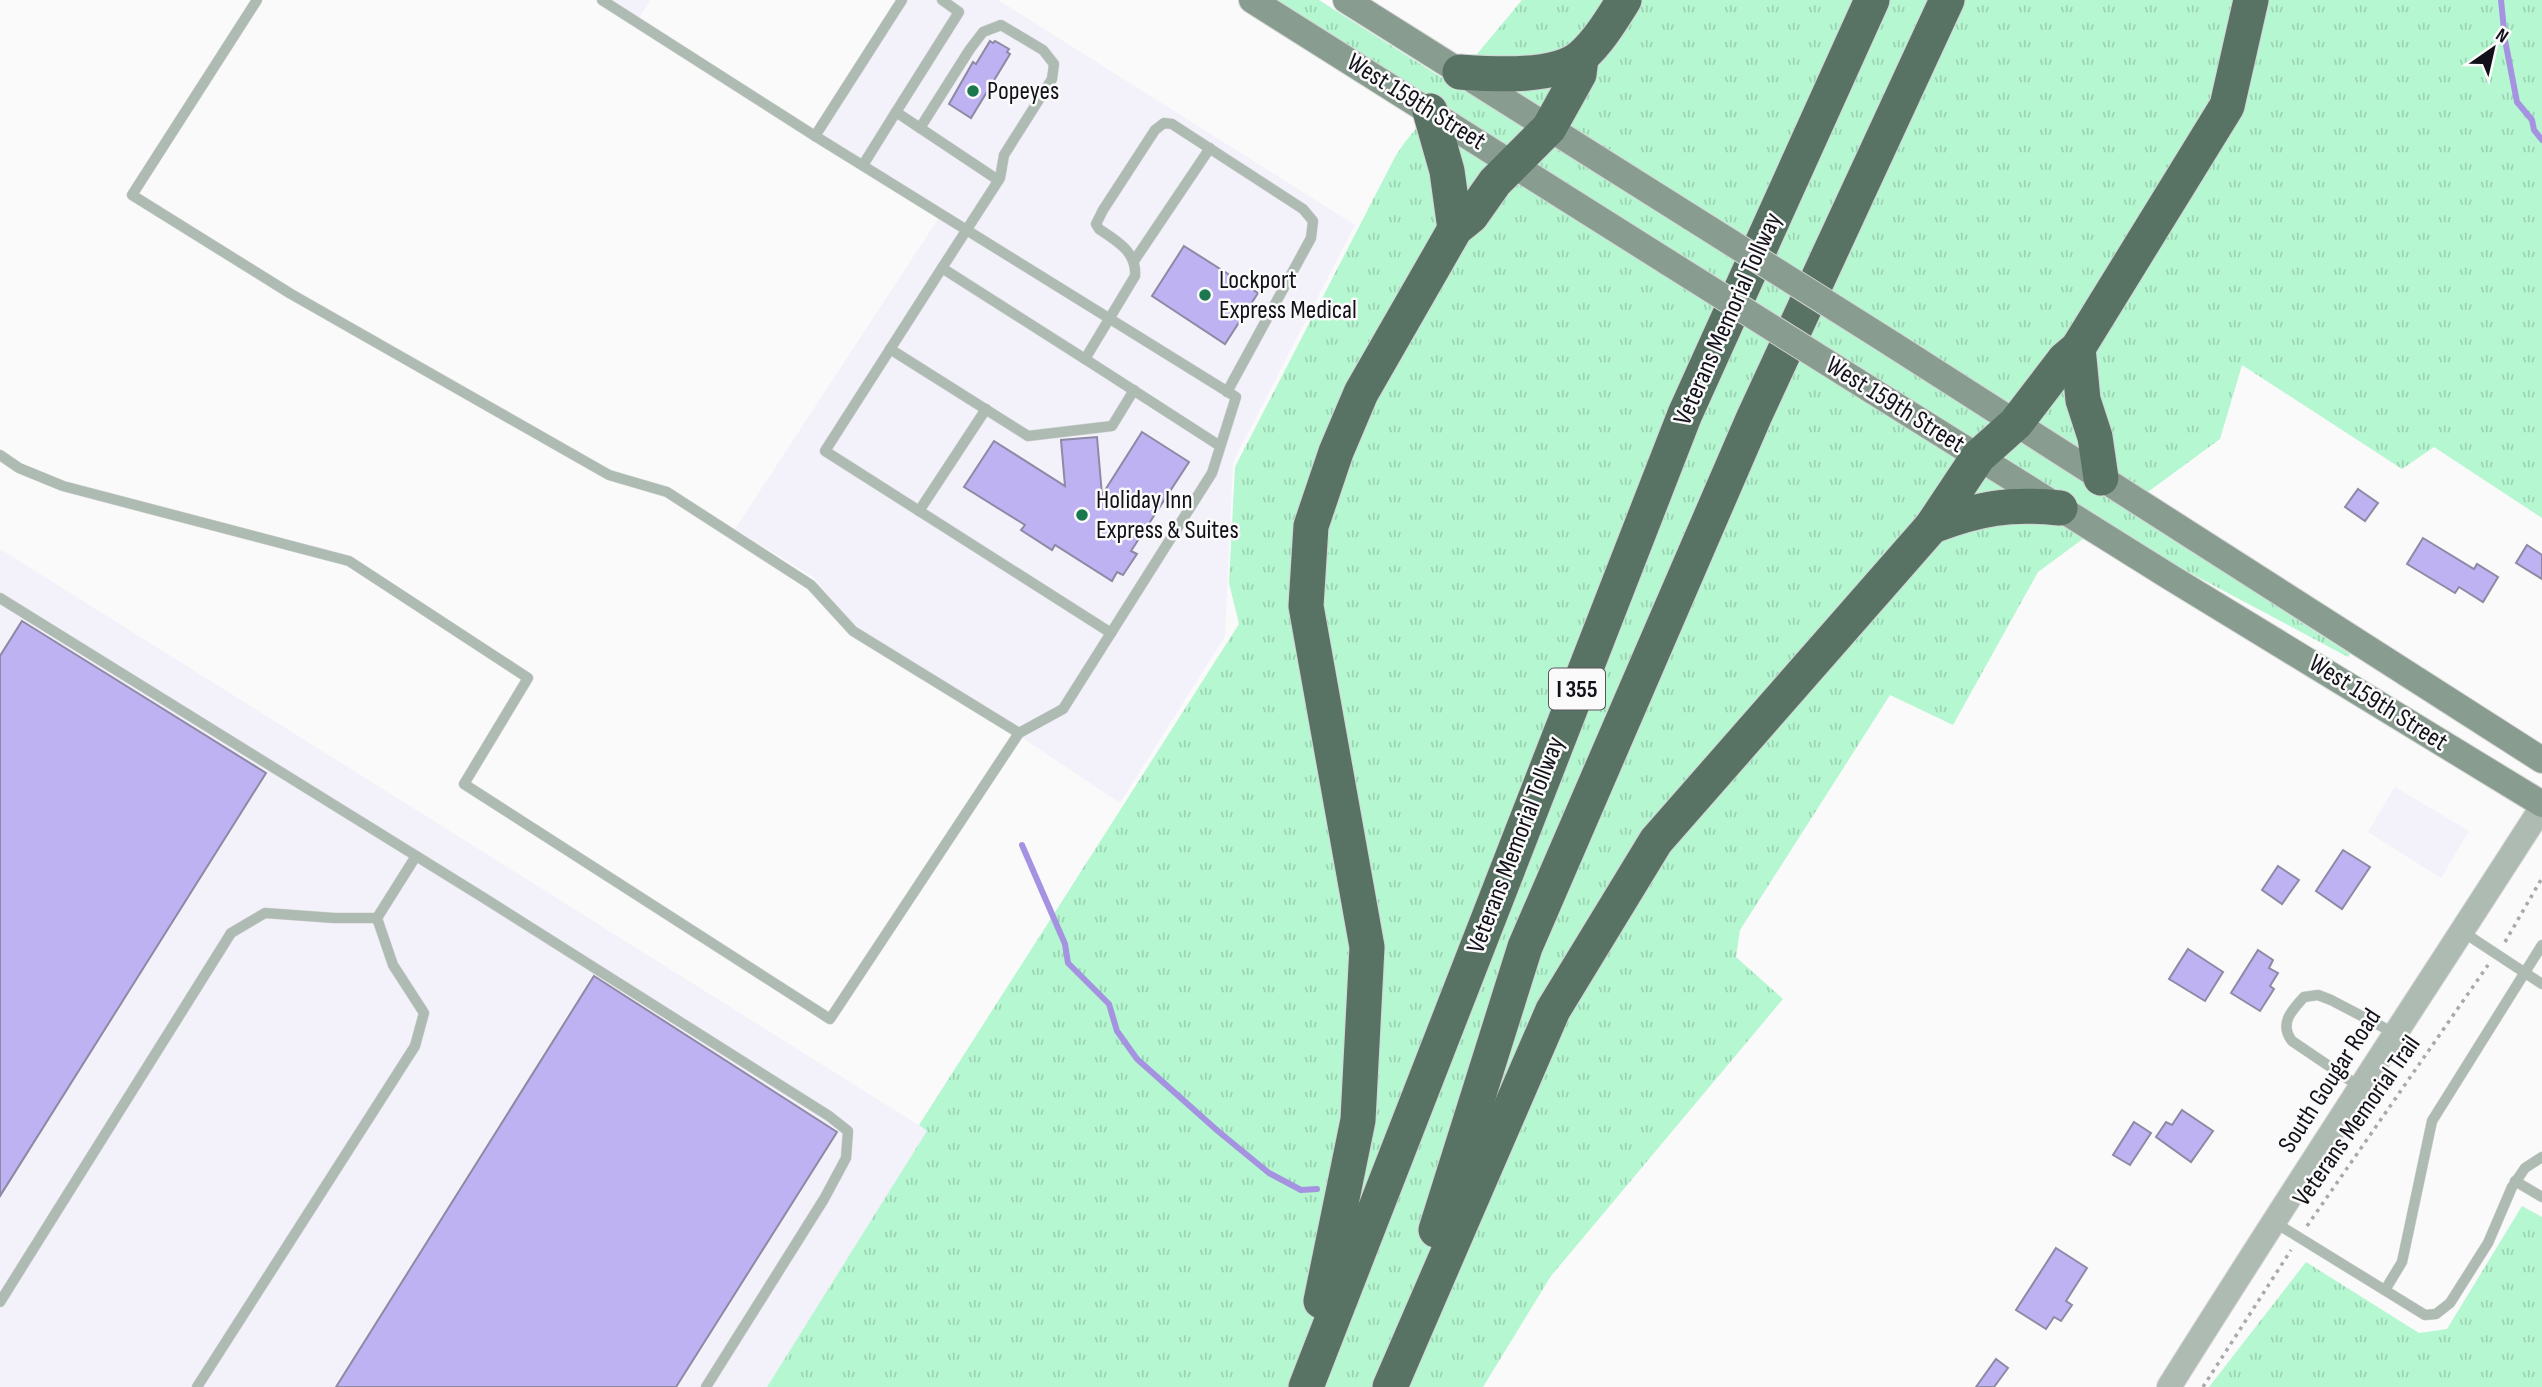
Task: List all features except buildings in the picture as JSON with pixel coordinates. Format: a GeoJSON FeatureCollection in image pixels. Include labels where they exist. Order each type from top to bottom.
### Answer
{"type":"FeatureCollection","features":[{"type":"Feature","properties":{"kind":"highway"},"geometry":{"type":"LineString","coordinates":[[1305,1387],[1359,1120],[1367,947],[1306,606],[1311,526],[1336,452],[1361,393],[1455,229],[1471,216],[1495,182],[1549,128],[1579,74],[1581,58],[1624,0]]}},
{"type":"Feature","properties":{"kind":"highway","name":"Veterans Memorial Tollway"},"geometry":{"type":"LineString","coordinates":[[1305,1387],[1685,414],[1871,0]]}},
{"type":"Feature","properties":{"kind":"highway","name":"Veterans Memorial Tollway"},"geometry":{"type":"LineString","coordinates":[[1389,1387],[1525,947],[1754,417],[1947,0]]}},
{"type":"Feature","properties":{"kind":"highway"},"geometry":{"type":"LineString","coordinates":[[1389,1387],[1553,1010],[1656,841],[1932,526],[1979,457],[2016,423],[2065,359],[2078,348],[2227,106],[2251,0]]}},
{"type":"Feature","properties":{"kind":"highway"},"geometry":{"type":"LineString","coordinates":[[1460,72],[1517,75],[1556,68],[1581,58]]}},
{"type":"Feature","properties":{"kind":"highway"},"geometry":{"type":"LineString","coordinates":[[1430,111],[1447,171],[1455,229]]}},
{"type":"Feature","properties":{"kind":"highway"},"geometry":{"type":"LineString","coordinates":[[2078,348],[2083,400],[2095,437],[2101,478]]}},
{"type":"Feature","properties":{"kind":"highway"},"geometry":{"type":"LineString","coordinates":[[1932,526],[1971,511],[2009,505],[2060,508]]}},
{"type":"Feature","properties":{"kind":"main road","name":"West 159th Street"},"geometry":{"type":"LineString","coordinates":[[1252,0],[1871,390],[2542,806]]}},
{"type":"Feature","properties":{"kind":"main road","name":"West 159th Street"},"geometry":{"type":"LineString","coordinates":[[1346,0],[1892,344],[2542,760]]}},
{"type":"Feature","properties":{"kind":"street","name":"South Gougar Road"},"geometry":{"type":"LineString","coordinates":[[2169,1387],[2542,806]]}},
{"type":"Feature","properties":{"kind":"lane"},"geometry":{"type":"LineString","coordinates":[[257,0],[132,195],[292,295],[609,475],[667,492],[811,584],[853,631],[1019,733]]}},
{"type":"Feature","properties":{"kind":"lane"},"geometry":{"type":"LineString","coordinates":[[0,454],[19,468],[63,486],[349,561],[528,678],[464,784],[830,1019],[1019,733],[1063,709],[1212,473],[1236,397],[815,136],[602,0]]}},
{"type":"Feature","properties":{"kind":"lane"},"geometry":{"type":"LineString","coordinates":[[815,136],[902,0]]}},
{"type":"Feature","properties":{"kind":"lane"},"geometry":{"type":"LineString","coordinates":[[863,165],[959,12],[942,0]]}},
{"type":"Feature","properties":{"kind":"lane"},"geometry":{"type":"LineString","coordinates":[[920,128],[970,49],[984,32],[992,28],[1001,25],[1043,50],[1054,64],[1052,79],[1004,155],[998,180],[825,451],[1111,633]]}},
{"type":"Feature","properties":{"kind":"lane"},"geometry":{"type":"LineString","coordinates":[[896,112],[998,180]]}},
{"type":"Feature","properties":{"kind":"lane"},"geometry":{"type":"LineString","coordinates":[[1086,359],[1135,276],[1134,261],[1128,250],[1096,224],[1154,130],[1164,123],[1172,124],[1303,209],[1313,221],[1311,238],[1227,392]]}},
{"type":"Feature","properties":{"kind":"lane"},"geometry":{"type":"LineString","coordinates":[[1134,261],[1210,148]]}},
{"type":"Feature","properties":{"kind":"lane"},"geometry":{"type":"LineString","coordinates":[[942,268],[1220,446]]}},
{"type":"Feature","properties":{"kind":"lane"},"geometry":{"type":"LineString","coordinates":[[890,349],[1028,436],[1112,426],[1134,390]]}},
{"type":"Feature","properties":{"kind":"lane"},"geometry":{"type":"LineString","coordinates":[[919,511],[986,409]]}},
{"type":"Feature","properties":{"kind":"lane"},"geometry":{"type":"LineString","coordinates":[[0,598],[416,856],[829,1116],[848,1131],[846,1158],[824,1199],[706,1387]]}},
{"type":"Feature","properties":{"kind":"lane"},"geometry":{"type":"LineString","coordinates":[[377,918],[416,856]]}},
{"type":"Feature","properties":{"kind":"lane"},"geometry":{"type":"LineString","coordinates":[[0,1302],[231,933],[265,913],[377,918]]}},
{"type":"Feature","properties":{"kind":"lane"},"geometry":{"type":"LineString","coordinates":[[197,1387],[415,1046],[424,1013],[393,965],[377,918]]}},
{"type":"Feature","properties":{"kind":"lane"},"geometry":{"type":"LineString","coordinates":[[2463,931],[2542,984]]}},
{"type":"Feature","properties":{"kind":"lane"},"geometry":{"type":"LineString","coordinates":[[2385,1290],[2402,1262],[2432,1121],[2542,945]]}},
{"type":"Feature","properties":{"kind":"lane"},"geometry":{"type":"LineString","coordinates":[[2362,1088],[2292,1041],[2285,1033],[2288,1017],[2304,997],[2318,995],[2397,1034]]}},
{"type":"Feature","properties":{"kind":"lane"},"geometry":{"type":"LineString","coordinates":[[2273,1222],[2425,1315],[2436,1314],[2450,1303],[2488,1243],[2515,1181],[2525,1168],[2542,1157]]}},
{"type":"Feature","properties":{"kind":"lane"},"geometry":{"type":"LineString","coordinates":[[2515,1181],[2542,1197]]}},
{"type":"Feature","properties":{"kind":"path","name":"Veterans Memorial Trail"},"geometry":{"type":"LineString","coordinates":[[2203,1387],[2299,1237],[2496,954],[2542,878]]}},
{"type":"Feature","properties":{"kind":"shaded area"},"geometry":{"type":"Polygon","coordinates":[[[611,0],[650,0],[639,18],[611,0]]]}},
{"type":"Feature","properties":{"kind":"shaded area"},"geometry":{"type":"Polygon","coordinates":[[[908,0],[998,0],[1355,225],[1233,462],[1225,636],[1120,803],[856,627],[813,577],[735,529],[944,210],[821,134],[908,0]]]}},
{"type":"Feature","properties":{"kind":"shaded area"},"geometry":{"type":"Polygon","coordinates":[[[0,549],[928,1131],[767,1387],[0,1387],[0,549]]]}},
{"type":"Feature","properties":{"kind":"shaded area"},"geometry":{"type":"Polygon","coordinates":[[[2395,787],[2469,831],[2441,878],[2368,832],[2395,787]]]}},
{"type":"Feature","properties":{"kind":"green space"},"geometry":{"type":"Polygon","coordinates":[[[1277,0],[1319,0],[1452,84],[1522,0],[2542,0],[2542,518],[2434,447],[2402,469],[2242,365],[2220,439],[2126,508],[2350,654],[2348,657],[2177,566],[2106,522],[2038,572],[1953,725],[1890,695],[1740,930],[1736,957],[1783,999],[1551,1276],[1483,1387],[767,1387],[927,1131],[919,1125],[1239,624],[1229,583],[1235,467],[1395,157],[1438,102],[1277,0]]]}},
{"type":"Feature","properties":{"kind":"green space"},"geometry":{"type":"Polygon","coordinates":[[[2522,1206],[2542,1217],[2542,1387],[2209,1387],[2306,1262],[2419,1333],[2447,1329],[2522,1206]]]}},
{"type":"Feature","properties":{"kind":"waterway"},"geometry":{"type":"LineString","coordinates":[[2501,0],[2505,40],[2517,102],[2532,120],[2534,130],[2542,140]]}},
{"type":"Feature","properties":{"kind":"waterway"},"geometry":{"type":"LineString","coordinates":[[1022,845],[1065,944],[1068,963],[1109,1004],[1117,1031],[1137,1059],[1269,1173],[1301,1190],[1317,1189]]}},
{"type":"Feature","properties":{"kind":"place","name":"Popeyes"},"geometry":{"type":"Point","coordinates":[973,91]}},
{"type":"Feature","properties":{"kind":"place","name":"Lockport Express Medical"},"geometry":{"type":"Point","coordinates":[1205,295]}},
{"type":"Feature","properties":{"kind":"place","name":"Holiday Inn Express & Suites"},"geometry":{"type":"Point","coordinates":[1082,515]}}]}
